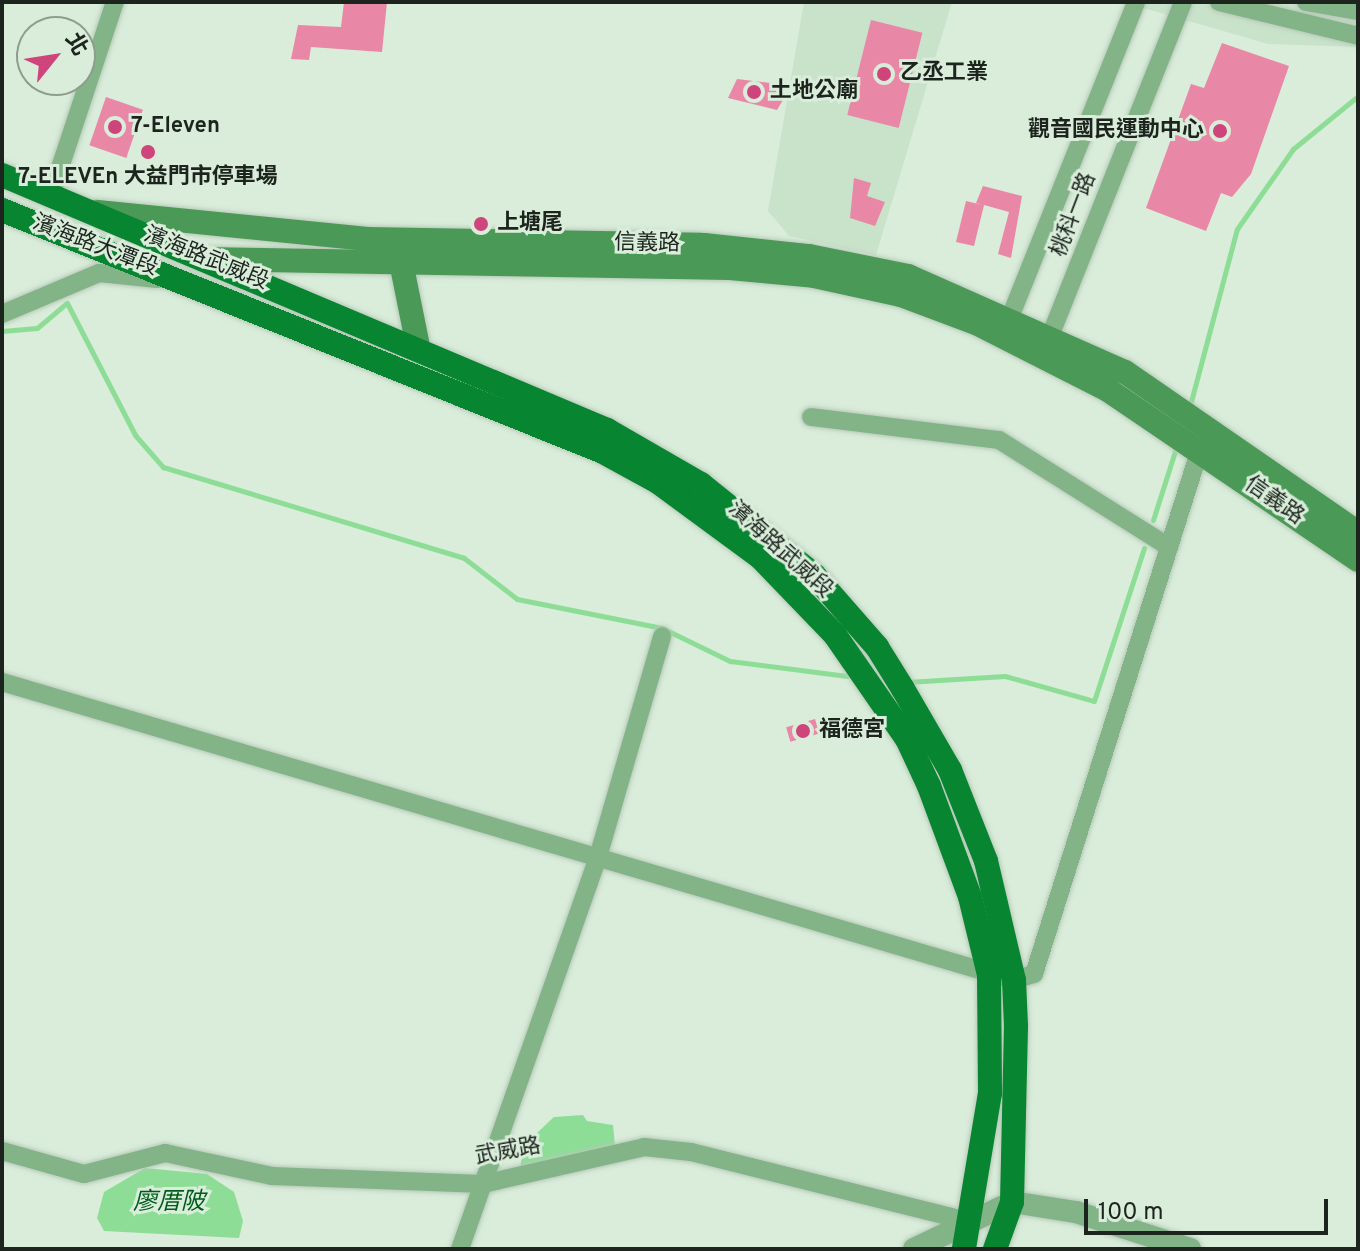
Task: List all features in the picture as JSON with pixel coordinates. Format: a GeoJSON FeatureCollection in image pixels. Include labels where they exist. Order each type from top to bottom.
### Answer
{"type":"FeatureCollection","features":[{"type":"Feature","properties":{"kind":"main road","name":"濱海路大潭段"},"geometry":{"type":"LineString","coordinates":[[2,175],[90,211]]}},
{"type":"Feature","properties":{"kind":"main road","name":"濱海路大潭段"},"geometry":{"type":"LineString","coordinates":[[2,210],[189,282]]}},
{"type":"Feature","properties":{"kind":"main road","name":"信義路"},"geometry":{"type":"LineString","coordinates":[[90,211],[366,239],[649,242],[770,251],[908,276],[1047,345],[1165,413],[1358,560]]}},
{"type":"Feature","properties":{"kind":"main road","name":"濱海路武威段"},"geometry":{"type":"LineString","coordinates":[[90,211],[200,259],[418,346],[607,430],[701,484],[814,575],[877,647],[969,813],[1014,980],[1012,1202],[995,1249]]}},
{"type":"Feature","properties":{"kind":"main road"},"geometry":{"type":"LineString","coordinates":[[189,282],[200,259],[207,224]]}},
{"type":"Feature","properties":{"kind":"main road","name":"信義路"},"geometry":{"type":"LineString","coordinates":[[200,259],[401,262],[814,276],[901,295],[1007,326]]}},
{"type":"Feature","properties":{"kind":"main road"},"geometry":{"type":"LineString","coordinates":[[401,262],[418,346]]}},
{"type":"Feature","properties":{"kind":"main road","name":"濱海路武威段"},"geometry":{"type":"LineString","coordinates":[[189,282],[603,452],[658,482],[761,558],[835,635],[907,739],[957,856],[989,975],[990,1093],[971,1222],[964,1249]]}},
{"type":"Feature","properties":{"kind":"main road","name":"信義路"},"geometry":{"type":"LineString","coordinates":[[1197,438],[1358,533]]}},
{"type":"Feature","properties":{"kind":"street"},"geometry":{"type":"LineString","coordinates":[[51,195],[115,2]]}},
{"type":"Feature","properties":{"kind":"street","name":"桃科一路"},"geometry":{"type":"LineString","coordinates":[[1007,326],[1136,2]]}},
{"type":"Feature","properties":{"kind":"street","name":"桃科一路"},"geometry":{"type":"LineString","coordinates":[[1047,345],[1183,2]]}},
{"type":"Feature","properties":{"kind":"street"},"geometry":{"type":"LineString","coordinates":[[1219,2],[1358,36]]}},
{"type":"Feature","properties":{"kind":"street"},"geometry":{"type":"LineString","coordinates":[[1306,2],[1358,11]]}},
{"type":"Feature","properties":{"kind":"street"},"geometry":{"type":"LineString","coordinates":[[2,314],[99,273],[189,282]]}},
{"type":"Feature","properties":{"kind":"street"},"geometry":{"type":"LineString","coordinates":[[811,417],[999,440],[1169,547]]}},
{"type":"Feature","properties":{"kind":"street"},"geometry":{"type":"LineString","coordinates":[[2,682],[1014,980],[1034,974],[1169,547],[1197,438]]}},
{"type":"Feature","properties":{"kind":"street"},"geometry":{"type":"LineString","coordinates":[[460,1249],[598,857],[662,636]]}},
{"type":"Feature","properties":{"kind":"street","name":"武威路"},"geometry":{"type":"LineString","coordinates":[[2,1151],[84,1174],[165,1153],[272,1176],[483,1184],[644,1147],[691,1152],[971,1222]]}},
{"type":"Feature","properties":{"kind":"street"},"geometry":{"type":"LineString","coordinates":[[914,1249],[1012,1202],[1076,1212],[1190,1249]]}},
{"type":"Feature","properties":{"kind":"shaded area"},"geometry":{"type":"Polygon","coordinates":[[[804,2],[952,2],[876,255],[789,236],[768,211],[804,2]]]}},
{"type":"Feature","properties":{"kind":"shaded area"},"geometry":{"type":"Polygon","coordinates":[[[1123,2],[1358,2],[1358,47],[1268,44],[1123,2]]]}},
{"type":"Feature","properties":{"kind":"water"},"geometry":{"type":"Polygon","coordinates":[[[583,1115],[587,1121],[613,1125],[615,1146],[520,1168],[524,1145],[554,1117],[583,1115]]]}},
{"type":"Feature","properties":{"kind":"water","name":"廖厝陂"},"geometry":{"type":"Polygon","coordinates":[[[145,1168],[207,1174],[234,1192],[243,1221],[239,1238],[104,1231],[97,1218],[104,1192],[145,1168]]]}},
{"type":"Feature","properties":{"kind":"building"},"geometry":{"type":"Polygon","coordinates":[[[344,2],[387,2],[382,52],[311,47],[309,60],[291,59],[298,25],[341,27],[344,2]]]}},
{"type":"Feature","properties":{"kind":"building","name":"乙丞工業"},"geometry":{"type":"Polygon","coordinates":[[[871,20],[922,33],[899,128],[847,115],[871,20]]]}},
{"type":"Feature","properties":{"kind":"building","name":"觀音國民運動中心"},"geometry":{"type":"Polygon","coordinates":[[[1222,43],[1289,66],[1251,174],[1232,197],[1221,193],[1206,231],[1146,208],[1191,84],[1204,88],[1222,43]]]}},
{"type":"Feature","properties":{"kind":"building","name":"土地公廟"},"geometry":{"type":"Polygon","coordinates":[[[737,79],[771,83],[783,100],[777,110],[728,98],[737,79]]]}},
{"type":"Feature","properties":{"kind":"building","name":"7-Eleven"},"geometry":{"type":"Polygon","coordinates":[[[106,97],[143,110],[126,158],[89,145],[106,97]]]}},
{"type":"Feature","properties":{"kind":"building"},"geometry":{"type":"Polygon","coordinates":[[[854,178],[871,183],[867,196],[885,202],[875,226],[850,218],[854,178]]]}},
{"type":"Feature","properties":{"kind":"building"},"geometry":{"type":"Polygon","coordinates":[[[983,186],[1022,196],[1011,258],[998,254],[1009,212],[984,205],[974,246],[956,242],[966,201],[983,205],[976,203],[983,186]]]}},
{"type":"Feature","properties":{"kind":"building","name":"福德宮"},"geometry":{"type":"Polygon","coordinates":[[[815,719],[819,733],[790,742],[786,727],[815,719]]]}},
{"type":"Feature","properties":{"kind":"waterway"},"geometry":{"type":"LineString","coordinates":[[1189,409],[1237,229],[1293,149],[1358,96]]}},
{"type":"Feature","properties":{"kind":"waterway"},"geometry":{"type":"LineString","coordinates":[[2,331],[37,328],[67,303],[135,435],[163,467],[464,558],[517,599],[662,628],[730,661],[847,676]]}},
{"type":"Feature","properties":{"kind":"waterway"},"geometry":{"type":"LineString","coordinates":[[1153,520],[1177,445]]}},
{"type":"Feature","properties":{"kind":"waterway"},"geometry":{"type":"LineString","coordinates":[[907,682],[1005,676],[1094,701],[1144,548]]}},
{"type":"Feature","properties":{"kind":"place","name":"乙丞工業"},"geometry":{"type":"Point","coordinates":[884,74]}},
{"type":"Feature","properties":{"kind":"place","name":"土地公廟"},"geometry":{"type":"Point","coordinates":[754,92]}},
{"type":"Feature","properties":{"kind":"place","name":"7-Eleven"},"geometry":{"type":"Point","coordinates":[115,127]}},
{"type":"Feature","properties":{"kind":"place","name":"觀音國民運動中心"},"geometry":{"type":"Point","coordinates":[1220,131]}},
{"type":"Feature","properties":{"kind":"place","name":"7-ELEVEn 大益門市停車場"},"geometry":{"type":"Point","coordinates":[148,152]}},
{"type":"Feature","properties":{"kind":"place","name":"上塘尾"},"geometry":{"type":"Point","coordinates":[481,224]}},
{"type":"Feature","properties":{"kind":"place","name":"福德宮"},"geometry":{"type":"Point","coordinates":[803,731]}}]}
